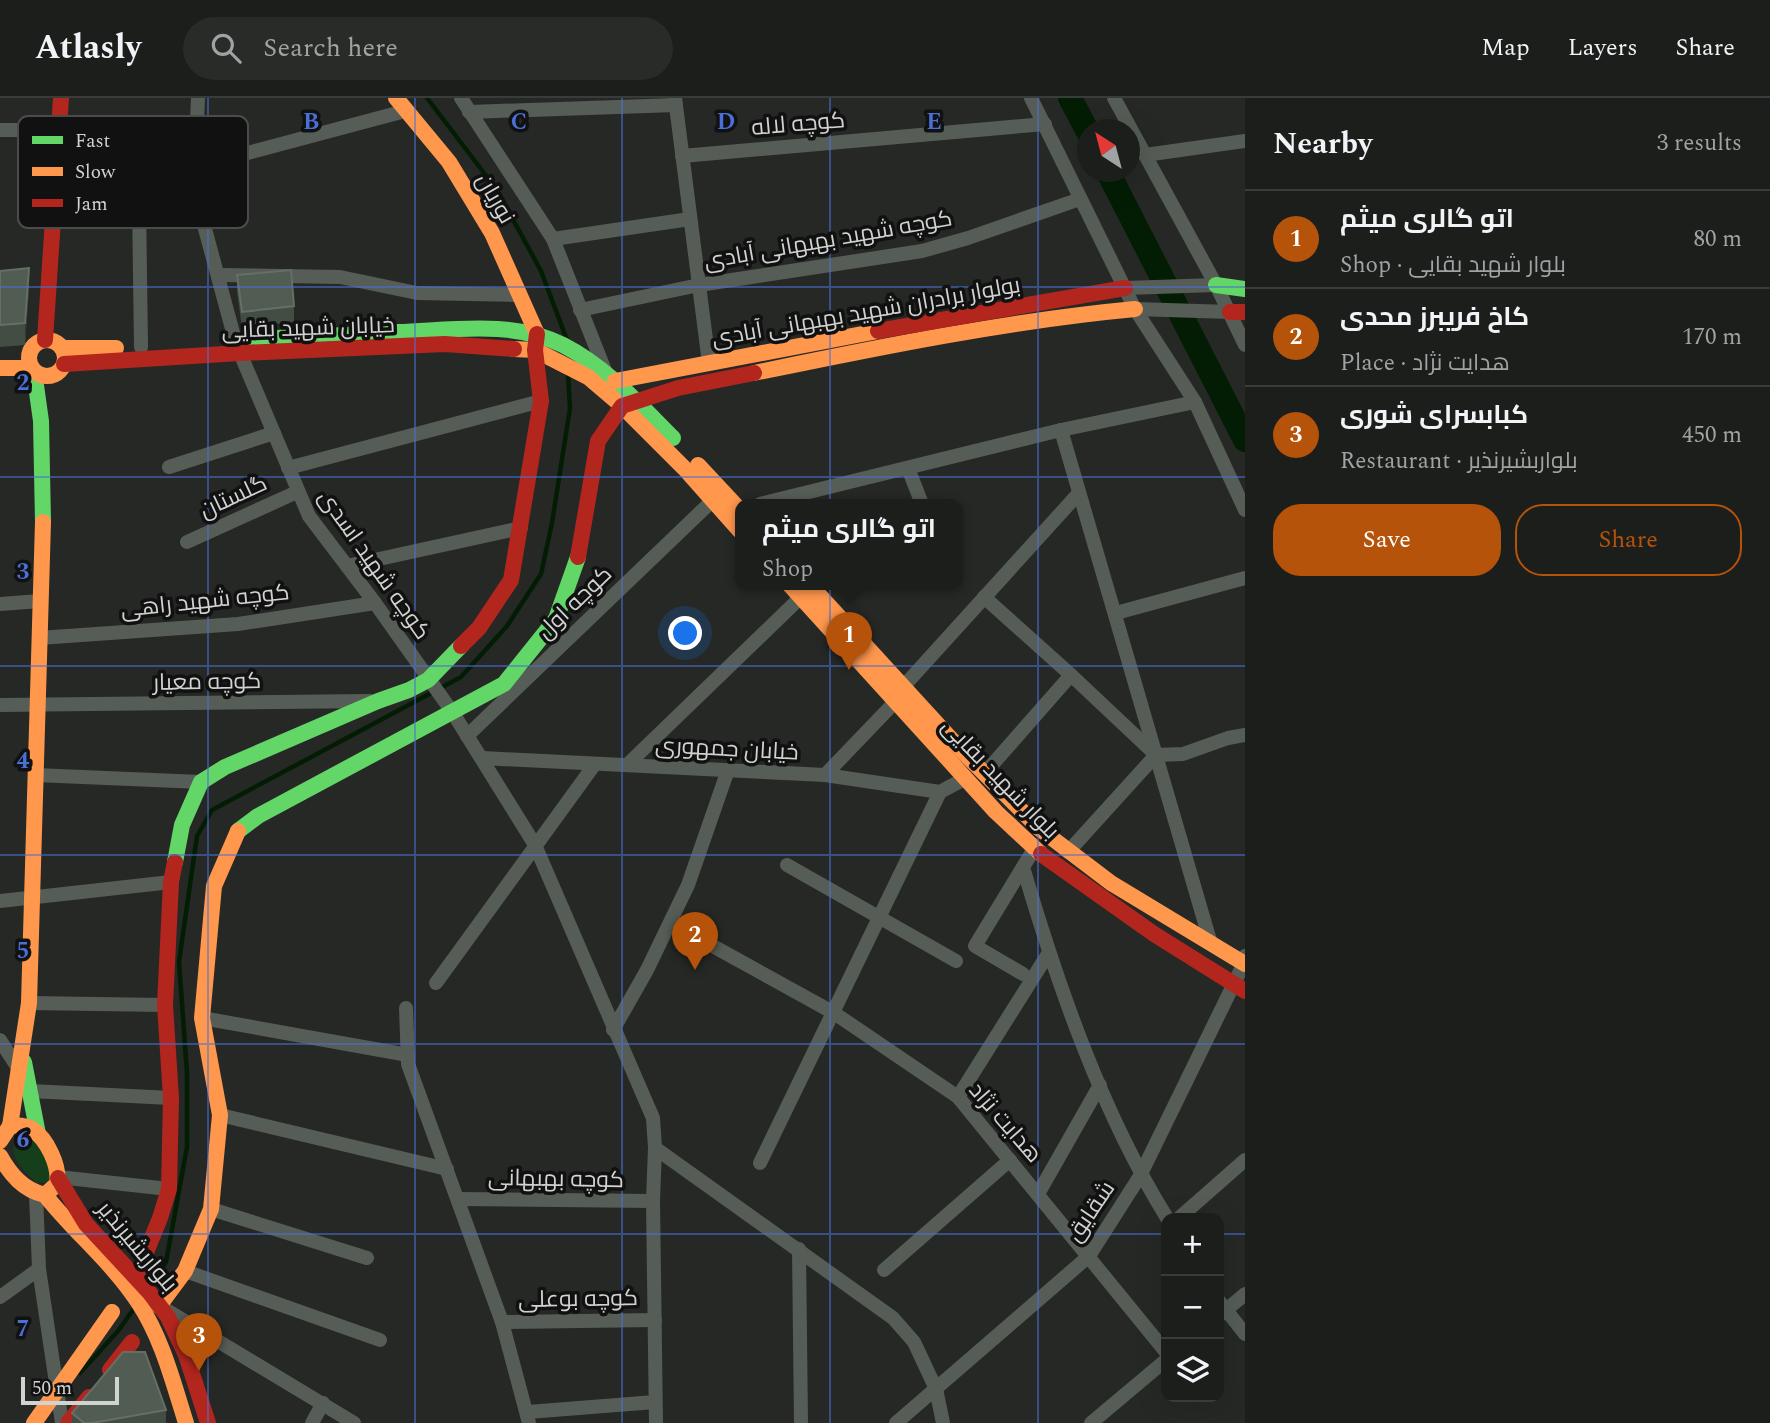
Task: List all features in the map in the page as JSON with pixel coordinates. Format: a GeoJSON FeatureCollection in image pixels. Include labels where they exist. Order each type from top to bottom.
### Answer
{"type":"FeatureCollection","features":[{"type":"Feature","properties":{"kind":"main road"},"geometry":{"type":"LineString","coordinates":[[60,116],[61,98]]}},
{"type":"Feature","properties":{"kind":"main road","name":"نوریان"},"geometry":{"type":"LineString","coordinates":[[400,105],[449,162],[492,233],[520,295],[536,342],[541,401],[511,580],[479,628],[429,681]]}},
{"type":"Feature","properties":{"kind":"main road"},"geometry":{"type":"LineString","coordinates":[[45,340],[53,228]]}},
{"type":"Feature","properties":{"kind":"main road"},"geometry":{"type":"LineString","coordinates":[[1216,285],[1245,289]]}},
{"type":"Feature","properties":{"kind":"main road","name":"بولوار برادران شهید بهبهانی آبادی"},"geometry":{"type":"LineString","coordinates":[[605,379],[709,363],[965,314],[1125,288]]}},
{"type":"Feature","properties":{"kind":"main road","name":"بولوار برادران شهید بهبهانی آبادی"},"geometry":{"type":"LineString","coordinates":[[630,404],[678,388],[891,345],[1068,315],[1135,309]]}},
{"type":"Feature","properties":{"kind":"main road"},"geometry":{"type":"LineString","coordinates":[[4,1133],[20,1061],[29,1003],[43,517],[41,421],[29,358],[39,342],[45,340],[52,341],[61,361],[41,421]]}},
{"type":"Feature","properties":{"kind":"main road"},"geometry":{"type":"LineString","coordinates":[[536,342],[562,345],[589,361],[735,504]]}},
{"type":"Feature","properties":{"kind":"main road","name":"خیابان شهید بقایی"},"geometry":{"type":"LineString","coordinates":[[61,361],[141,347],[445,344],[506,347],[536,342],[553,359],[605,379]]}},
{"type":"Feature","properties":{"kind":"main road","name":"خیابان شهید بقایی"},"geometry":{"type":"LineString","coordinates":[[61,361],[237,346]]}},
{"type":"Feature","properties":{"kind":"main road"},"geometry":{"type":"LineString","coordinates":[[0,360],[31,351]]}},
{"type":"Feature","properties":{"kind":"main road"},"geometry":{"type":"LineString","coordinates":[[0,368],[33,369],[46,376],[61,361]]}},
{"type":"Feature","properties":{"kind":"main road"},"geometry":{"type":"LineString","coordinates":[[630,404],[735,526]]}},
{"type":"Feature","properties":{"kind":"main road"},"geometry":{"type":"LineString","coordinates":[[159,1306],[185,1271],[211,1209],[220,1115],[202,1018],[214,886],[229,848],[239,830],[258,816],[504,684],[556,619],[578,558],[598,441],[630,404]]}},
{"type":"Feature","properties":{"kind":"main road","name":"بلوار شهید بقایی"},"geometry":{"type":"LineString","coordinates":[[805,591],[899,694],[966,778],[1034,849],[1154,934],[1239,987]]}},
{"type":"Feature","properties":{"kind":"main road"},"geometry":{"type":"LineString","coordinates":[[136,1277],[169,1189],[171,1098],[165,1005],[171,881],[182,825],[201,782],[225,767],[429,681]]}},
{"type":"Feature","properties":{"kind":"main road","name":"بلوار شهید بقایی"},"geometry":{"type":"LineString","coordinates":[[899,694],[1008,799],[1068,852],[1164,918],[1245,961]]}},
{"type":"Feature","properties":{"kind":"main road"},"geometry":{"type":"LineString","coordinates":[[20,1061],[30,1091],[38,1134]]}},
{"type":"Feature","properties":{"kind":"main road"},"geometry":{"type":"LineString","coordinates":[[4,1133],[22,1125],[38,1134]]}},
{"type":"Feature","properties":{"kind":"main road","name":"بلواربشیرنذیر"},"geometry":{"type":"LineString","coordinates":[[38,1134],[56,1163],[58,1177],[85,1222],[136,1277],[170,1320],[208,1423]]}},
{"type":"Feature","properties":{"kind":"main road"},"geometry":{"type":"LineString","coordinates":[[1,1158],[27,1189],[40,1195],[115,1273],[149,1320],[170,1371],[186,1423]]}},
{"type":"Feature","properties":{"kind":"main road"},"geometry":{"type":"LineString","coordinates":[[40,1195],[57,1185],[58,1177]]}},
{"type":"Feature","properties":{"kind":"main road"},"geometry":{"type":"LineString","coordinates":[[61,1216],[75,1205]]}},
{"type":"Feature","properties":{"kind":"main road"},"geometry":{"type":"LineString","coordinates":[[34,1423],[112,1312]]}},
{"type":"Feature","properties":{"kind":"main road"},"geometry":{"type":"LineString","coordinates":[[65,1423],[132,1342]]}},
{"type":"Feature","properties":{"kind":"street","name":"کوچه شهید اسدی"},"geometry":{"type":"LineString","coordinates":[[197,116],[198,98]]}},
{"type":"Feature","properties":{"kind":"street"},"geometry":{"type":"LineString","coordinates":[[461,98],[552,239],[605,379]]}},
{"type":"Feature","properties":{"kind":"street"},"geometry":{"type":"LineString","coordinates":[[1031,98],[1135,309],[1195,402],[1245,510]]}},
{"type":"Feature","properties":{"kind":"street"},"geometry":{"type":"LineString","coordinates":[[1114,98],[1216,285],[1237,312],[1245,345]]}},
{"type":"Feature","properties":{"kind":"street"},"geometry":{"type":"LineString","coordinates":[[469,112],[676,101],[709,363]]}},
{"type":"Feature","properties":{"kind":"street"},"geometry":{"type":"LineString","coordinates":[[248,151],[400,105]]}},
{"type":"Feature","properties":{"kind":"street","name":"کوچه لاله"},"geometry":{"type":"LineString","coordinates":[[682,156],[1045,124]]}},
{"type":"Feature","properties":{"kind":"street"},"geometry":{"type":"LineString","coordinates":[[0,130],[18,130]]}},
{"type":"Feature","properties":{"kind":"street"},"geometry":{"type":"LineString","coordinates":[[1145,155],[1245,141]]}},
{"type":"Feature","properties":{"kind":"street","name":"کوچه شهید بهبهانی آبادی"},"geometry":{"type":"LineString","coordinates":[[580,310],[699,285],[922,251],[1080,199]]}},
{"type":"Feature","properties":{"kind":"street"},"geometry":{"type":"LineString","coordinates":[[552,239],[690,219]]}},
{"type":"Feature","properties":{"kind":"street"},"geometry":{"type":"LineString","coordinates":[[139,228],[141,347]]}},
{"type":"Feature","properties":{"kind":"street","name":"کوچه شهید اسدی"},"geometry":{"type":"LineString","coordinates":[[205,228],[237,346],[309,516],[453,713],[535,845],[653,1118],[656,1423]]}},
{"type":"Feature","properties":{"kind":"street"},"geometry":{"type":"LineString","coordinates":[[218,275],[340,277],[417,293],[520,295]]}},
{"type":"Feature","properties":{"kind":"street"},"geometry":{"type":"LineString","coordinates":[[1125,288],[1216,285]]}},
{"type":"Feature","properties":{"kind":"street"},"geometry":{"type":"LineString","coordinates":[[1135,309],[1237,312]]}},
{"type":"Feature","properties":{"kind":"street"},"geometry":{"type":"LineString","coordinates":[[288,468],[541,401]]}},
{"type":"Feature","properties":{"kind":"street"},"geometry":{"type":"LineString","coordinates":[[781,499],[1061,430],[1195,402]]}},
{"type":"Feature","properties":{"kind":"street"},"geometry":{"type":"LineString","coordinates":[[1061,430],[1211,944]]}},
{"type":"Feature","properties":{"kind":"street"},"geometry":{"type":"LineString","coordinates":[[169,467],[274,433]]}},
{"type":"Feature","properties":{"kind":"street"},"geometry":{"type":"LineString","coordinates":[[908,468],[920,499]]}},
{"type":"Feature","properties":{"kind":"street","name":"گلستان"},"geometry":{"type":"LineString","coordinates":[[187,542],[297,492]]}},
{"type":"Feature","properties":{"kind":"street"},"geometry":{"type":"LineString","coordinates":[[825,775],[1079,493]]}},
{"type":"Feature","properties":{"kind":"street","name":"کوچه اول"},"geometry":{"type":"LineString","coordinates":[[467,736],[712,501]]}},
{"type":"Feature","properties":{"kind":"street"},"geometry":{"type":"LineString","coordinates":[[347,565],[521,528]]}},
{"type":"Feature","properties":{"kind":"street"},"geometry":{"type":"LineString","coordinates":[[1115,614],[1245,578]]}},
{"type":"Feature","properties":{"kind":"street"},"geometry":{"type":"LineString","coordinates":[[627,765],[805,591]]}},
{"type":"Feature","properties":{"kind":"street"},"geometry":{"type":"LineString","coordinates":[[984,597],[1156,755]]}},
{"type":"Feature","properties":{"kind":"street"},"geometry":{"type":"LineString","coordinates":[[0,604],[40,601]]}},
{"type":"Feature","properties":{"kind":"street","name":"کوچه شهید راهی"},"geometry":{"type":"LineString","coordinates":[[39,638],[238,624],[375,603]]}},
{"type":"Feature","properties":{"kind":"street"},"geometry":{"type":"LineString","coordinates":[[984,774],[1072,675]]}},
{"type":"Feature","properties":{"kind":"street","name":"کوچه معیار"},"geometry":{"type":"LineString","coordinates":[[0,705],[378,701]]}},
{"type":"Feature","properties":{"kind":"street"},"geometry":{"type":"LineString","coordinates":[[1068,852],[1156,755],[1183,754],[1228,738],[1245,735]]}},
{"type":"Feature","properties":{"kind":"street","name":"خیابان جمهوری"},"geometry":{"type":"LineString","coordinates":[[482,758],[825,775],[940,792]]}},
{"type":"Feature","properties":{"kind":"street"},"geometry":{"type":"LineString","coordinates":[[436,983],[595,764]]}},
{"type":"Feature","properties":{"kind":"street"},"geometry":{"type":"LineString","coordinates":[[613,1030],[648,970],[688,885],[728,770]]}},
{"type":"Feature","properties":{"kind":"street"},"geometry":{"type":"LineString","coordinates":[[35,775],[201,782]]}},
{"type":"Feature","properties":{"kind":"street"},"geometry":{"type":"LineString","coordinates":[[760,1163],[881,919],[940,792],[966,778]]}},
{"type":"Feature","properties":{"kind":"street"},"geometry":{"type":"LineString","coordinates":[[1023,975],[975,946],[1034,849]]}},
{"type":"Feature","properties":{"kind":"street"},"geometry":{"type":"LineString","coordinates":[[787,865],[956,961]]}},
{"type":"Feature","properties":{"kind":"street"},"geometry":{"type":"LineString","coordinates":[[1023,867],[1048,954],[1100,1085],[1140,1176],[1164,1213]]}},
{"type":"Feature","properties":{"kind":"street"},"geometry":{"type":"LineString","coordinates":[[0,901],[171,881]]}},
{"type":"Feature","properties":{"kind":"street","name":"هدایت نژاد"},"geometry":{"type":"LineString","coordinates":[[691,934],[834,1013],[958,1097],[1161,1346]]}},
{"type":"Feature","properties":{"kind":"street"},"geometry":{"type":"LineString","coordinates":[[958,1097],[1048,954]]}},
{"type":"Feature","properties":{"kind":"street","name":"شقایق"},"geometry":{"type":"LineString","coordinates":[[896,1423],[1089,1256],[1140,1176],[1239,987],[1245,961]]}},
{"type":"Feature","properties":{"kind":"street"},"geometry":{"type":"LineString","coordinates":[[29,1003],[165,1005]]}},
{"type":"Feature","properties":{"kind":"street"},"geometry":{"type":"LineString","coordinates":[[406,1008],[408,1064],[502,1322],[529,1417],[655,1402]]}},
{"type":"Feature","properties":{"kind":"street"},"geometry":{"type":"LineString","coordinates":[[202,1018],[408,1055]]}},
{"type":"Feature","properties":{"kind":"street"},"geometry":{"type":"LineString","coordinates":[[0,1040],[20,1061]]}},
{"type":"Feature","properties":{"kind":"street"},"geometry":{"type":"LineString","coordinates":[[1038,1194],[1100,1085]]}},
{"type":"Feature","properties":{"kind":"street"},"geometry":{"type":"LineString","coordinates":[[30,1091],[171,1098]]}},
{"type":"Feature","properties":{"kind":"street"},"geometry":{"type":"LineString","coordinates":[[220,1115],[447,1169]]}},
{"type":"Feature","properties":{"kind":"street"},"geometry":{"type":"LineString","coordinates":[[655,1148],[893,1318],[914,1342],[936,1389],[943,1423]]}},
{"type":"Feature","properties":{"kind":"street"},"geometry":{"type":"LineString","coordinates":[[884,1270],[1010,1160]]}},
{"type":"Feature","properties":{"kind":"street"},"geometry":{"type":"LineString","coordinates":[[1185,1213],[1245,1160]]}},
{"type":"Feature","properties":{"kind":"street"},"geometry":{"type":"LineString","coordinates":[[58,1177],[169,1189]]}},
{"type":"Feature","properties":{"kind":"street"},"geometry":{"type":"LineString","coordinates":[[40,1195],[39,1269],[57,1389],[65,1423]]}},
{"type":"Feature","properties":{"kind":"street","name":"کوچه بهبهانی"},"geometry":{"type":"LineString","coordinates":[[458,1199],[653,1201]]}},
{"type":"Feature","properties":{"kind":"street"},"geometry":{"type":"LineString","coordinates":[[211,1209],[367,1258]]}},
{"type":"Feature","properties":{"kind":"street"},"geometry":{"type":"LineString","coordinates":[[799,1249],[802,1423]]}},
{"type":"Feature","properties":{"kind":"street"},"geometry":{"type":"LineString","coordinates":[[0,1297],[39,1269]]}},
{"type":"Feature","properties":{"kind":"street"},"geometry":{"type":"LineString","coordinates":[[185,1271],[380,1340]]}},
{"type":"Feature","properties":{"kind":"street"},"geometry":{"type":"LineString","coordinates":[[1224,1307],[1245,1294]]}},
{"type":"Feature","properties":{"kind":"street"},"geometry":{"type":"LineString","coordinates":[[159,1306],[354,1423]]}},
{"type":"Feature","properties":{"kind":"street"},"geometry":{"type":"LineString","coordinates":[[1224,1312],[1245,1334]]}},
{"type":"Feature","properties":{"kind":"street","name":"کوچه بوعلی"},"geometry":{"type":"LineString","coordinates":[[502,1322],[654,1320]]}},
{"type":"Feature","properties":{"kind":"street"},"geometry":{"type":"LineString","coordinates":[[1091,1423],[1161,1364]]}},
{"type":"Feature","properties":{"kind":"street"},"geometry":{"type":"LineString","coordinates":[[312,1423],[323,1403]]}},
{"type":"Feature","properties":{"kind":"green space"},"geometry":{"type":"Polygon","coordinates":[[[24,1136],[36,1139],[53,1172],[48,1182],[37,1183],[16,1160],[14,1142],[24,1136]]]}},
{"type":"Feature","properties":{"kind":"building"},"geometry":{"type":"Polygon","coordinates":[[[29,268],[25,323],[0,325],[0,271],[29,268]]]}},
{"type":"Feature","properties":{"kind":"building"},"geometry":{"type":"Polygon","coordinates":[[[291,270],[294,306],[242,312],[237,275],[291,270]]]}},
{"type":"Feature","properties":{"kind":"building"},"geometry":{"type":"Polygon","coordinates":[[[123,1352],[145,1352],[166,1410],[84,1423],[72,1413],[123,1352]]]}},
{"type":"Feature","properties":{"kind":"waterway"},"geometry":{"type":"LineString","coordinates":[[427,98],[497,190],[541,271],[567,340]]}},
{"type":"Feature","properties":{"kind":"waterway"},"geometry":{"type":"LineString","coordinates":[[1070,98],[1081,119]]}},
{"type":"Feature","properties":{"kind":"waterway"},"geometry":{"type":"LineString","coordinates":[[1113,182],[1245,440]]}},
{"type":"Feature","properties":{"kind":"waterway"},"geometry":{"type":"LineString","coordinates":[[149,1285],[166,1262],[187,1147],[187,1073],[179,962],[197,836],[212,810],[461,677],[507,626],[541,574],[570,408],[568,373]]}},
{"type":"Feature","properties":{"kind":"waterway"},"geometry":{"type":"LineString","coordinates":[[80,1373],[118,1331],[135,1307]]}},
{"type":"Feature","properties":{"kind":"traffic: fast"},"geometry":{"type":"LineString","coordinates":[[1216,285],[1245,289]]}},
{"type":"Feature","properties":{"kind":"traffic: fast"},"geometry":{"type":"LineString","coordinates":[[254,339],[482,328],[524,332],[563,345],[594,364],[673,438]]}},
{"type":"Feature","properties":{"kind":"traffic: fast"},"geometry":{"type":"LineString","coordinates":[[34,371],[41,421],[43,522]]}},
{"type":"Feature","properties":{"kind":"traffic: fast"},"geometry":{"type":"LineString","coordinates":[[238,831],[258,816],[504,684],[556,619],[578,557]]}},
{"type":"Feature","properties":{"kind":"traffic: fast"},"geometry":{"type":"LineString","coordinates":[[175,862],[182,825],[201,782],[225,767],[409,690],[428,680],[461,646]]}},
{"type":"Feature","properties":{"kind":"traffic: fast"},"geometry":{"type":"LineString","coordinates":[[24,1062],[38,1134]]}},
{"type":"Feature","properties":{"kind":"traffic: slow"},"geometry":{"type":"LineString","coordinates":[[396,98],[449,162],[492,233],[537,334]]}},
{"type":"Feature","properties":{"kind":"traffic: slow"},"geometry":{"type":"LineString","coordinates":[[754,373],[991,328],[1135,309]]}},
{"type":"Feature","properties":{"kind":"traffic: slow"},"geometry":{"type":"LineString","coordinates":[[615,381],[878,331]]}},
{"type":"Feature","properties":{"kind":"traffic: slow"},"geometry":{"type":"LineString","coordinates":[[47,340],[59,346],[65,358],[59,370],[47,376],[35,370],[29,358],[35,346],[47,340]]}},
{"type":"Feature","properties":{"kind":"traffic: slow"},"geometry":{"type":"LineString","coordinates":[[62,348],[116,348]]}},
{"type":"Feature","properties":{"kind":"traffic: slow"},"geometry":{"type":"LineString","coordinates":[[514,349],[535,350],[588,377],[622,406],[684,468],[735,525]]}},
{"type":"Feature","properties":{"kind":"traffic: slow"},"geometry":{"type":"LineString","coordinates":[[0,368],[32,368]]}},
{"type":"Feature","properties":{"kind":"traffic: slow"},"geometry":{"type":"LineString","coordinates":[[698,465],[735,505]]}},
{"type":"Feature","properties":{"kind":"traffic: slow"},"geometry":{"type":"LineString","coordinates":[[10,1126],[29,1003],[43,522]]}},
{"type":"Feature","properties":{"kind":"traffic: slow"},"geometry":{"type":"LineString","coordinates":[[794,590],[996,812],[1041,854]]}},
{"type":"Feature","properties":{"kind":"traffic: slow"},"geometry":{"type":"LineString","coordinates":[[814,590],[961,750],[1040,829],[1111,883],[1245,964]]}},
{"type":"Feature","properties":{"kind":"traffic: slow"},"geometry":{"type":"LineString","coordinates":[[159,1306],[185,1271],[211,1209],[220,1115],[202,1018],[214,886],[238,831]]}},
{"type":"Feature","properties":{"kind":"traffic: slow"},"geometry":{"type":"LineString","coordinates":[[0,1141],[10,1126],[27,1127],[38,1133],[51,1154],[57,1184],[45,1195],[37,1193],[13,1175],[0,1156]]}},
{"type":"Feature","properties":{"kind":"traffic: slow"},"geometry":{"type":"LineString","coordinates":[[45,1195],[117,1274],[138,1302],[160,1345],[186,1423]]}},
{"type":"Feature","properties":{"kind":"traffic: slow"},"geometry":{"type":"LineString","coordinates":[[34,1423],[112,1312]]}},
{"type":"Feature","properties":{"kind":"traffic: jam"},"geometry":{"type":"LineString","coordinates":[[60,116],[61,98]]}},
{"type":"Feature","properties":{"kind":"traffic: jam"},"geometry":{"type":"LineString","coordinates":[[45,340],[52,228]]}},
{"type":"Feature","properties":{"kind":"traffic: jam"},"geometry":{"type":"LineString","coordinates":[[878,331],[1125,288]]}},
{"type":"Feature","properties":{"kind":"traffic: jam"},"geometry":{"type":"LineString","coordinates":[[1230,312],[1245,312]]}},
{"type":"Feature","properties":{"kind":"traffic: jam"},"geometry":{"type":"LineString","coordinates":[[461,646],[479,628],[511,580],[541,401],[535,350],[537,334]]}},
{"type":"Feature","properties":{"kind":"traffic: jam"},"geometry":{"type":"LineString","coordinates":[[64,364],[445,344],[514,349]]}},
{"type":"Feature","properties":{"kind":"traffic: jam"},"geometry":{"type":"LineString","coordinates":[[578,557],[598,441],[622,406],[678,388],[754,373]]}},
{"type":"Feature","properties":{"kind":"traffic: jam"},"geometry":{"type":"LineString","coordinates":[[1041,854],[1154,934],[1245,991]]}},
{"type":"Feature","properties":{"kind":"traffic: jam"},"geometry":{"type":"LineString","coordinates":[[136,1277],[169,1189],[171,1098],[165,1005],[171,882],[175,862]]}},
{"type":"Feature","properties":{"kind":"traffic: jam"},"geometry":{"type":"LineString","coordinates":[[58,1178],[86,1224],[149,1292],[168,1317],[186,1355],[208,1423]]}},
{"type":"Feature","properties":{"kind":"traffic: jam"},"geometry":{"type":"LineString","coordinates":[[110,1370],[132,1342]]}},
{"type":"Feature","properties":{"kind":"traffic: jam"},"geometry":{"type":"LineString","coordinates":[[68,1423],[89,1397]]}},
{"type":"Feature","properties":{"kind":"place","name":"اتو گالری میثم"},"geometry":{"type":"Point","coordinates":[849,670]}},
{"type":"Feature","properties":{"kind":"place","name":"کاخ فریبرز محدی"},"geometry":{"type":"Point","coordinates":[695,970]}},
{"type":"Feature","properties":{"kind":"place","name":"کبابسرای شوری"},"geometry":{"type":"Point","coordinates":[199,1371]}}]}
